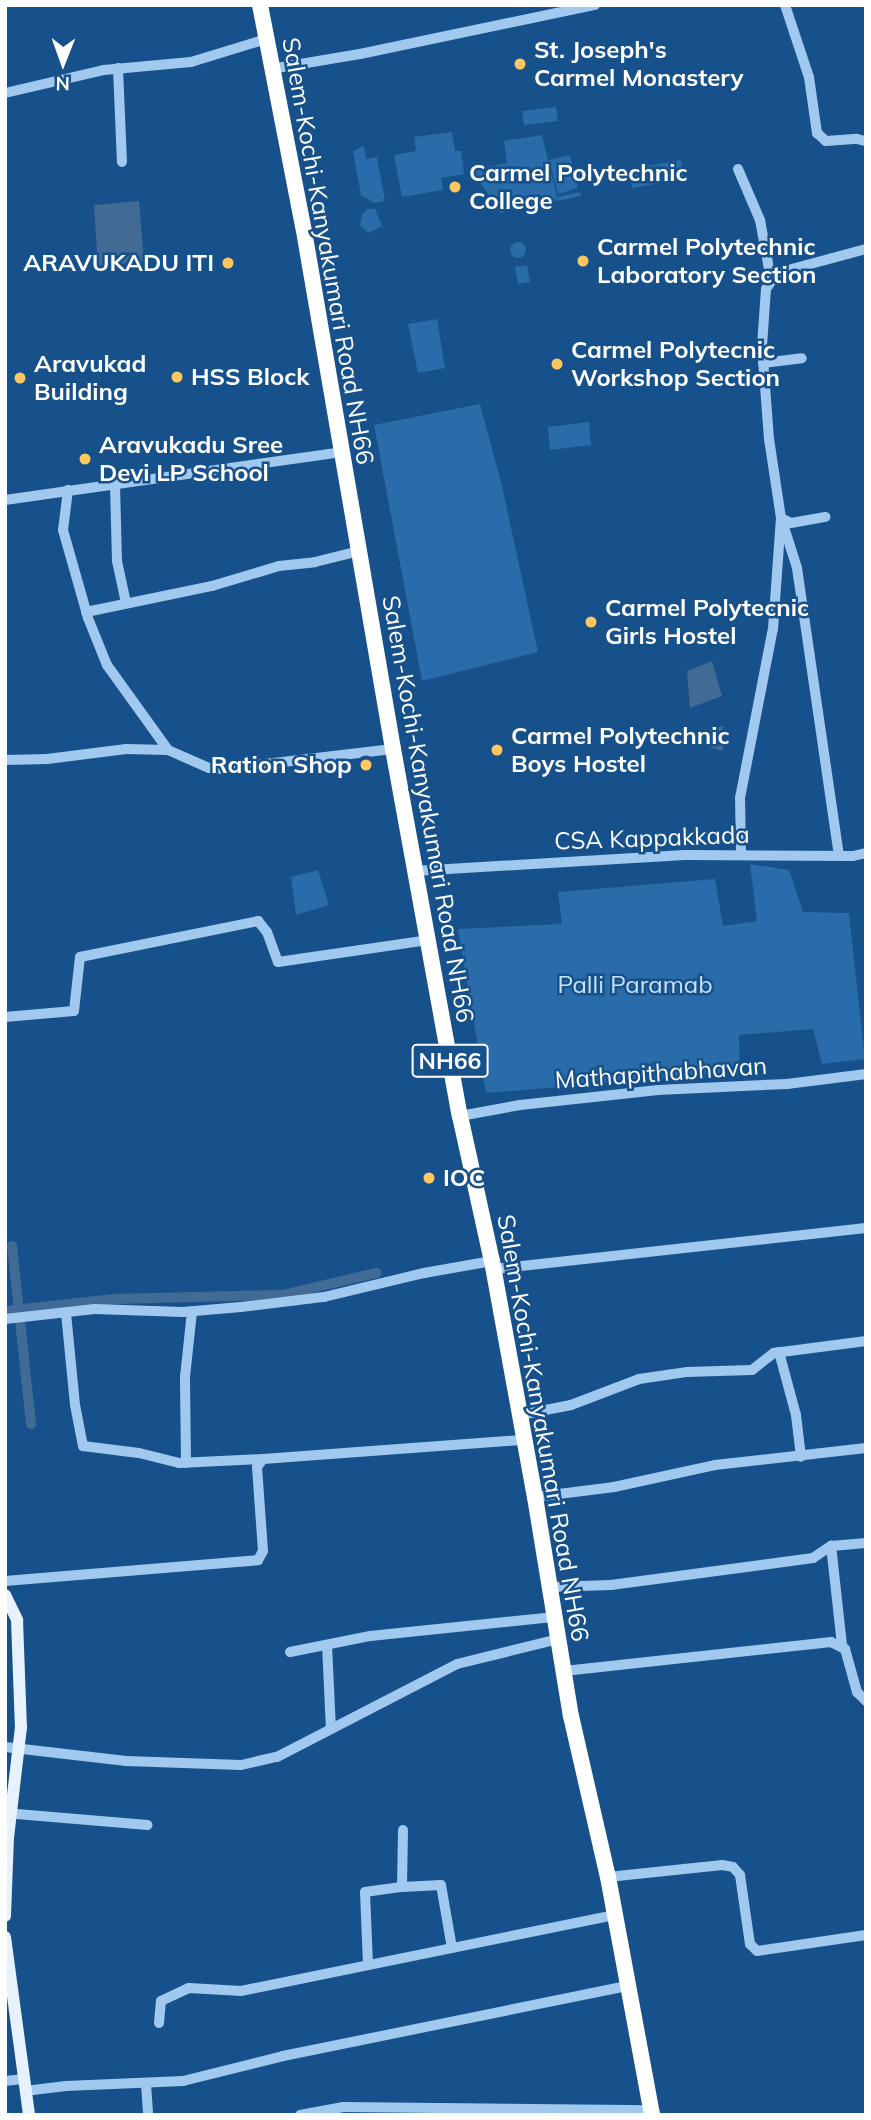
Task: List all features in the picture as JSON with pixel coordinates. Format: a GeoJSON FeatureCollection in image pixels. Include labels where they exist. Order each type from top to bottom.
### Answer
{"type":"FeatureCollection","features":[{"type":"Feature","properties":{"kind":"highway","name":"Salem-Kochi-Kanyakumari Road NH66"},"geometry":{"type":"LineString","coordinates":[[260,5],[460,1116],[493,1265],[536,1497],[564,1671],[608,1877],[651,2112]]}},
{"type":"Feature","properties":{"kind":"main road"},"geometry":{"type":"LineString","coordinates":[[5,1595],[17,1620],[21,1727],[12,1747],[5,1916]]}},
{"type":"Feature","properties":{"kind":"main road"},"geometry":{"type":"LineString","coordinates":[[5,1937],[29,2115]]}},
{"type":"Feature","properties":{"kind":"street"},"geometry":{"type":"LineString","coordinates":[[271,69],[360,54],[561,9],[595,5]]}},
{"type":"Feature","properties":{"kind":"street"},"geometry":{"type":"LineString","coordinates":[[785,5],[809,77],[817,134],[826,141],[835,143],[865,140]]}},
{"type":"Feature","properties":{"kind":"street"},"geometry":{"type":"LineString","coordinates":[[5,93],[118,68],[191,62],[266,40]]}},
{"type":"Feature","properties":{"kind":"street"},"geometry":{"type":"LineString","coordinates":[[118,68],[122,163]]}},
{"type":"Feature","properties":{"kind":"street"},"geometry":{"type":"LineString","coordinates":[[738,169],[760,220],[771,280],[764,305],[763,363],[769,439],[780,518],[797,568],[839,856]]}},
{"type":"Feature","properties":{"kind":"street"},"geometry":{"type":"LineString","coordinates":[[771,280],[786,270],[866,249]]}},
{"type":"Feature","properties":{"kind":"street"},"geometry":{"type":"LineString","coordinates":[[763,363],[802,358]]}},
{"type":"Feature","properties":{"kind":"street"},"geometry":{"type":"LineString","coordinates":[[5,500],[342,452]]}},
{"type":"Feature","properties":{"kind":"street"},"geometry":{"type":"LineString","coordinates":[[115,485],[117,561],[126,603]]}},
{"type":"Feature","properties":{"kind":"street"},"geometry":{"type":"LineString","coordinates":[[68,490],[62,530],[86,612],[107,665],[168,750]]}},
{"type":"Feature","properties":{"kind":"street"},"geometry":{"type":"LineString","coordinates":[[780,518],[791,523],[825,517]]}},
{"type":"Feature","properties":{"kind":"street"},"geometry":{"type":"LineString","coordinates":[[741,853],[740,798],[773,629],[780,518]]}},
{"type":"Feature","properties":{"kind":"street"},"geometry":{"type":"LineString","coordinates":[[86,612],[212,586],[279,566],[315,562],[359,551]]}},
{"type":"Feature","properties":{"kind":"street"},"geometry":{"type":"LineString","coordinates":[[5,760],[47,759],[127,749],[168,750],[209,768],[223,769],[393,749]]}},
{"type":"Feature","properties":{"kind":"street","name":"CSA Kappakkada"},"geometry":{"type":"LineString","coordinates":[[415,871],[741,853],[839,856],[866,853]]}},
{"type":"Feature","properties":{"kind":"street"},"geometry":{"type":"LineString","coordinates":[[5,1017],[74,1011],[80,957],[258,921],[267,932],[278,961],[429,940]]}},
{"type":"Feature","properties":{"kind":"street","name":"Mathapithabhavan"},"geometry":{"type":"LineString","coordinates":[[460,1116],[520,1105],[657,1090],[787,1084],[866,1074]]}},
{"type":"Feature","properties":{"kind":"street"},"geometry":{"type":"LineString","coordinates":[[10,1319],[94,1309],[192,1311],[324,1297],[424,1273],[866,1228]]}},
{"type":"Feature","properties":{"kind":"street"},"geometry":{"type":"LineString","coordinates":[[186,1462],[185,1377],[192,1311]]}},
{"type":"Feature","properties":{"kind":"street"},"geometry":{"type":"LineString","coordinates":[[66,1313],[75,1405],[83,1446],[139,1452],[186,1462],[263,1460],[524,1440]]}},
{"type":"Feature","properties":{"kind":"street"},"geometry":{"type":"LineString","coordinates":[[520,1415],[571,1405],[657,1376],[752,1370],[779,1352],[866,1341]]}},
{"type":"Feature","properties":{"kind":"street"},"geometry":{"type":"LineString","coordinates":[[779,1352],[796,1415],[801,1457]]}},
{"type":"Feature","properties":{"kind":"street"},"geometry":{"type":"LineString","coordinates":[[536,1497],[614,1487],[715,1465],[866,1448]]}},
{"type":"Feature","properties":{"kind":"street"},"geometry":{"type":"LineString","coordinates":[[5,1581],[258,1560],[263,1551],[257,1467],[263,1460]]}},
{"type":"Feature","properties":{"kind":"street"},"geometry":{"type":"LineString","coordinates":[[550,1587],[611,1585],[786,1562],[813,1558],[831,1546],[866,1543]]}},
{"type":"Feature","properties":{"kind":"street"},"geometry":{"type":"LineString","coordinates":[[831,1546],[842,1645],[849,1658],[858,1692],[866,1701]]}},
{"type":"Feature","properties":{"kind":"street"},"geometry":{"type":"LineString","coordinates":[[290,1652],[370,1636],[555,1617]]}},
{"type":"Feature","properties":{"kind":"street"},"geometry":{"type":"LineString","coordinates":[[12,1747],[126,1761],[241,1765],[276,1757],[457,1664],[559,1639]]}},
{"type":"Feature","properties":{"kind":"street"},"geometry":{"type":"LineString","coordinates":[[564,1671],[753,1652],[813,1643],[842,1645]]}},
{"type":"Feature","properties":{"kind":"street"},"geometry":{"type":"LineString","coordinates":[[327,1645],[331,1729]]}},
{"type":"Feature","properties":{"kind":"street"},"geometry":{"type":"LineString","coordinates":[[8,1813],[147,1825]]}},
{"type":"Feature","properties":{"kind":"street"},"geometry":{"type":"LineString","coordinates":[[402,1830],[402,1887]]}},
{"type":"Feature","properties":{"kind":"street"},"geometry":{"type":"LineString","coordinates":[[608,1877],[722,1865],[733,1867],[740,1875],[750,1944],[757,1951],[866,1935]]}},
{"type":"Feature","properties":{"kind":"street"},"geometry":{"type":"LineString","coordinates":[[368,1964],[365,1892],[441,1885],[452,1948]]}},
{"type":"Feature","properties":{"kind":"street"},"geometry":{"type":"LineString","coordinates":[[159,2023],[161,2001],[189,1988],[241,1991],[615,1915]]}},
{"type":"Feature","properties":{"kind":"street"},"geometry":{"type":"LineString","coordinates":[[5,2081],[24,2085],[66,2086],[183,2081],[283,2056],[627,1986]]}},
{"type":"Feature","properties":{"kind":"street"},"geometry":{"type":"LineString","coordinates":[[146,2084],[148,2115]]}},
{"type":"Feature","properties":{"kind":"street"},"geometry":{"type":"LineString","coordinates":[[300,2115],[343,2107],[651,2112]]}},
{"type":"Feature","properties":{"kind":"green space"},"geometry":{"type":"Polygon","coordinates":[[[556,107],[558,121],[524,125],[522,111],[556,107]]]}},
{"type":"Feature","properties":{"kind":"green space"},"geometry":{"type":"Polygon","coordinates":[[[452,132],[455,151],[461,151],[464,174],[441,178],[443,190],[402,197],[394,155],[416,151],[414,137],[452,132]]]}},
{"type":"Feature","properties":{"kind":"green space"},"geometry":{"type":"Polygon","coordinates":[[[542,135],[557,197],[580,192],[581,196],[500,213],[472,170],[507,163],[504,141],[542,135]]]}},
{"type":"Feature","properties":{"kind":"green space"},"geometry":{"type":"Polygon","coordinates":[[[364,146],[366,159],[377,157],[385,201],[374,203],[361,195],[353,151],[364,146]]]}},
{"type":"Feature","properties":{"kind":"green space"},"geometry":{"type":"Polygon","coordinates":[[[570,155],[578,188],[558,194],[549,160],[570,155]]]}},
{"type":"Feature","properties":{"kind":"green space"},"geometry":{"type":"Polygon","coordinates":[[[681,160],[684,179],[632,188],[629,169],[681,160]]]}},
{"type":"Feature","properties":{"kind":"green space"},"geometry":{"type":"Polygon","coordinates":[[[368,209],[375,209],[382,226],[369,233],[360,226],[362,214],[368,209]]]}},
{"type":"Feature","properties":{"kind":"green space"},"geometry":{"type":"Polygon","coordinates":[[[518,242],[526,250],[518,258],[510,250],[518,242]]]}},
{"type":"Feature","properties":{"kind":"green space"},"geometry":{"type":"Polygon","coordinates":[[[527,265],[530,282],[518,284],[515,267],[527,265]]]}},
{"type":"Feature","properties":{"kind":"green space"},"geometry":{"type":"Polygon","coordinates":[[[437,319],[445,368],[418,373],[408,324],[437,319]]]}},
{"type":"Feature","properties":{"kind":"green space"},"geometry":{"type":"Polygon","coordinates":[[[480,404],[502,486],[538,652],[422,681],[374,425],[480,404]]]}},
{"type":"Feature","properties":{"kind":"green space"},"geometry":{"type":"Polygon","coordinates":[[[589,422],[591,445],[550,450],[548,427],[589,422]]]}},
{"type":"Feature","properties":{"kind":"green space","name":"Palli Paramab"},"geometry":{"type":"Polygon","coordinates":[[[750,864],[789,870],[803,912],[849,913],[865,1059],[822,1064],[813,1029],[739,1035],[740,1072],[486,1093],[458,929],[562,924],[558,892],[715,879],[723,926],[757,921],[750,864]]]}},
{"type":"Feature","properties":{"kind":"green space"},"geometry":{"type":"Polygon","coordinates":[[[318,870],[329,905],[296,915],[291,877],[318,870]]]}},
{"type":"Feature","properties":{"kind":"shaded area"},"geometry":{"type":"Polygon","coordinates":[[[139,201],[144,262],[98,266],[94,205],[139,201]]]}},
{"type":"Feature","properties":{"kind":"shaded area"},"geometry":{"type":"Polygon","coordinates":[[[712,661],[722,696],[690,708],[687,671],[712,661]]]}},
{"type":"Feature","properties":{"kind":"shaded area"},"geometry":{"type":"Polygon","coordinates":[[[723,726],[723,751],[709,747],[706,731],[723,726]]]}},
{"type":"Feature","properties":{"kind":"waterway"},"geometry":{"type":"LineString","coordinates":[[12,1246],[31,1424]]}},
{"type":"Feature","properties":{"kind":"waterway"},"geometry":{"type":"LineString","coordinates":[[5,1311],[114,1299],[282,1295],[376,1273]]}},
{"type":"Feature","properties":{"kind":"place","name":"St. Joseph's Carmel Monastery"},"geometry":{"type":"Point","coordinates":[520,64]}},
{"type":"Feature","properties":{"kind":"place","name":"Carmel Polytechnic College"},"geometry":{"type":"Point","coordinates":[455,187]}},
{"type":"Feature","properties":{"kind":"place","name":"Carmel Polytechnic Laboratory Section"},"geometry":{"type":"Point","coordinates":[583,261]}},
{"type":"Feature","properties":{"kind":"place","name":"ARAVUKADU ITI"},"geometry":{"type":"Point","coordinates":[228,263]}},
{"type":"Feature","properties":{"kind":"place","name":"Carmel Polytecnic Workshop Section"},"geometry":{"type":"Point","coordinates":[557,364]}},
{"type":"Feature","properties":{"kind":"place","name":"HSS Block"},"geometry":{"type":"Point","coordinates":[177,377]}},
{"type":"Feature","properties":{"kind":"place","name":"Aravukad Building"},"geometry":{"type":"Point","coordinates":[20,378]}},
{"type":"Feature","properties":{"kind":"place","name":"Aravukadu Sree Devi LP School"},"geometry":{"type":"Point","coordinates":[85,459]}},
{"type":"Feature","properties":{"kind":"place","name":"Carmel Polytecnic Girls Hostel"},"geometry":{"type":"Point","coordinates":[591,622]}},
{"type":"Feature","properties":{"kind":"place","name":"Carmel Polytechnic Boys Hostel"},"geometry":{"type":"Point","coordinates":[497,750]}},
{"type":"Feature","properties":{"kind":"place","name":"Ration Shop"},"geometry":{"type":"Point","coordinates":[366,765]}},
{"type":"Feature","properties":{"kind":"place","name":"IOC"},"geometry":{"type":"Point","coordinates":[429,1178]}}]}
